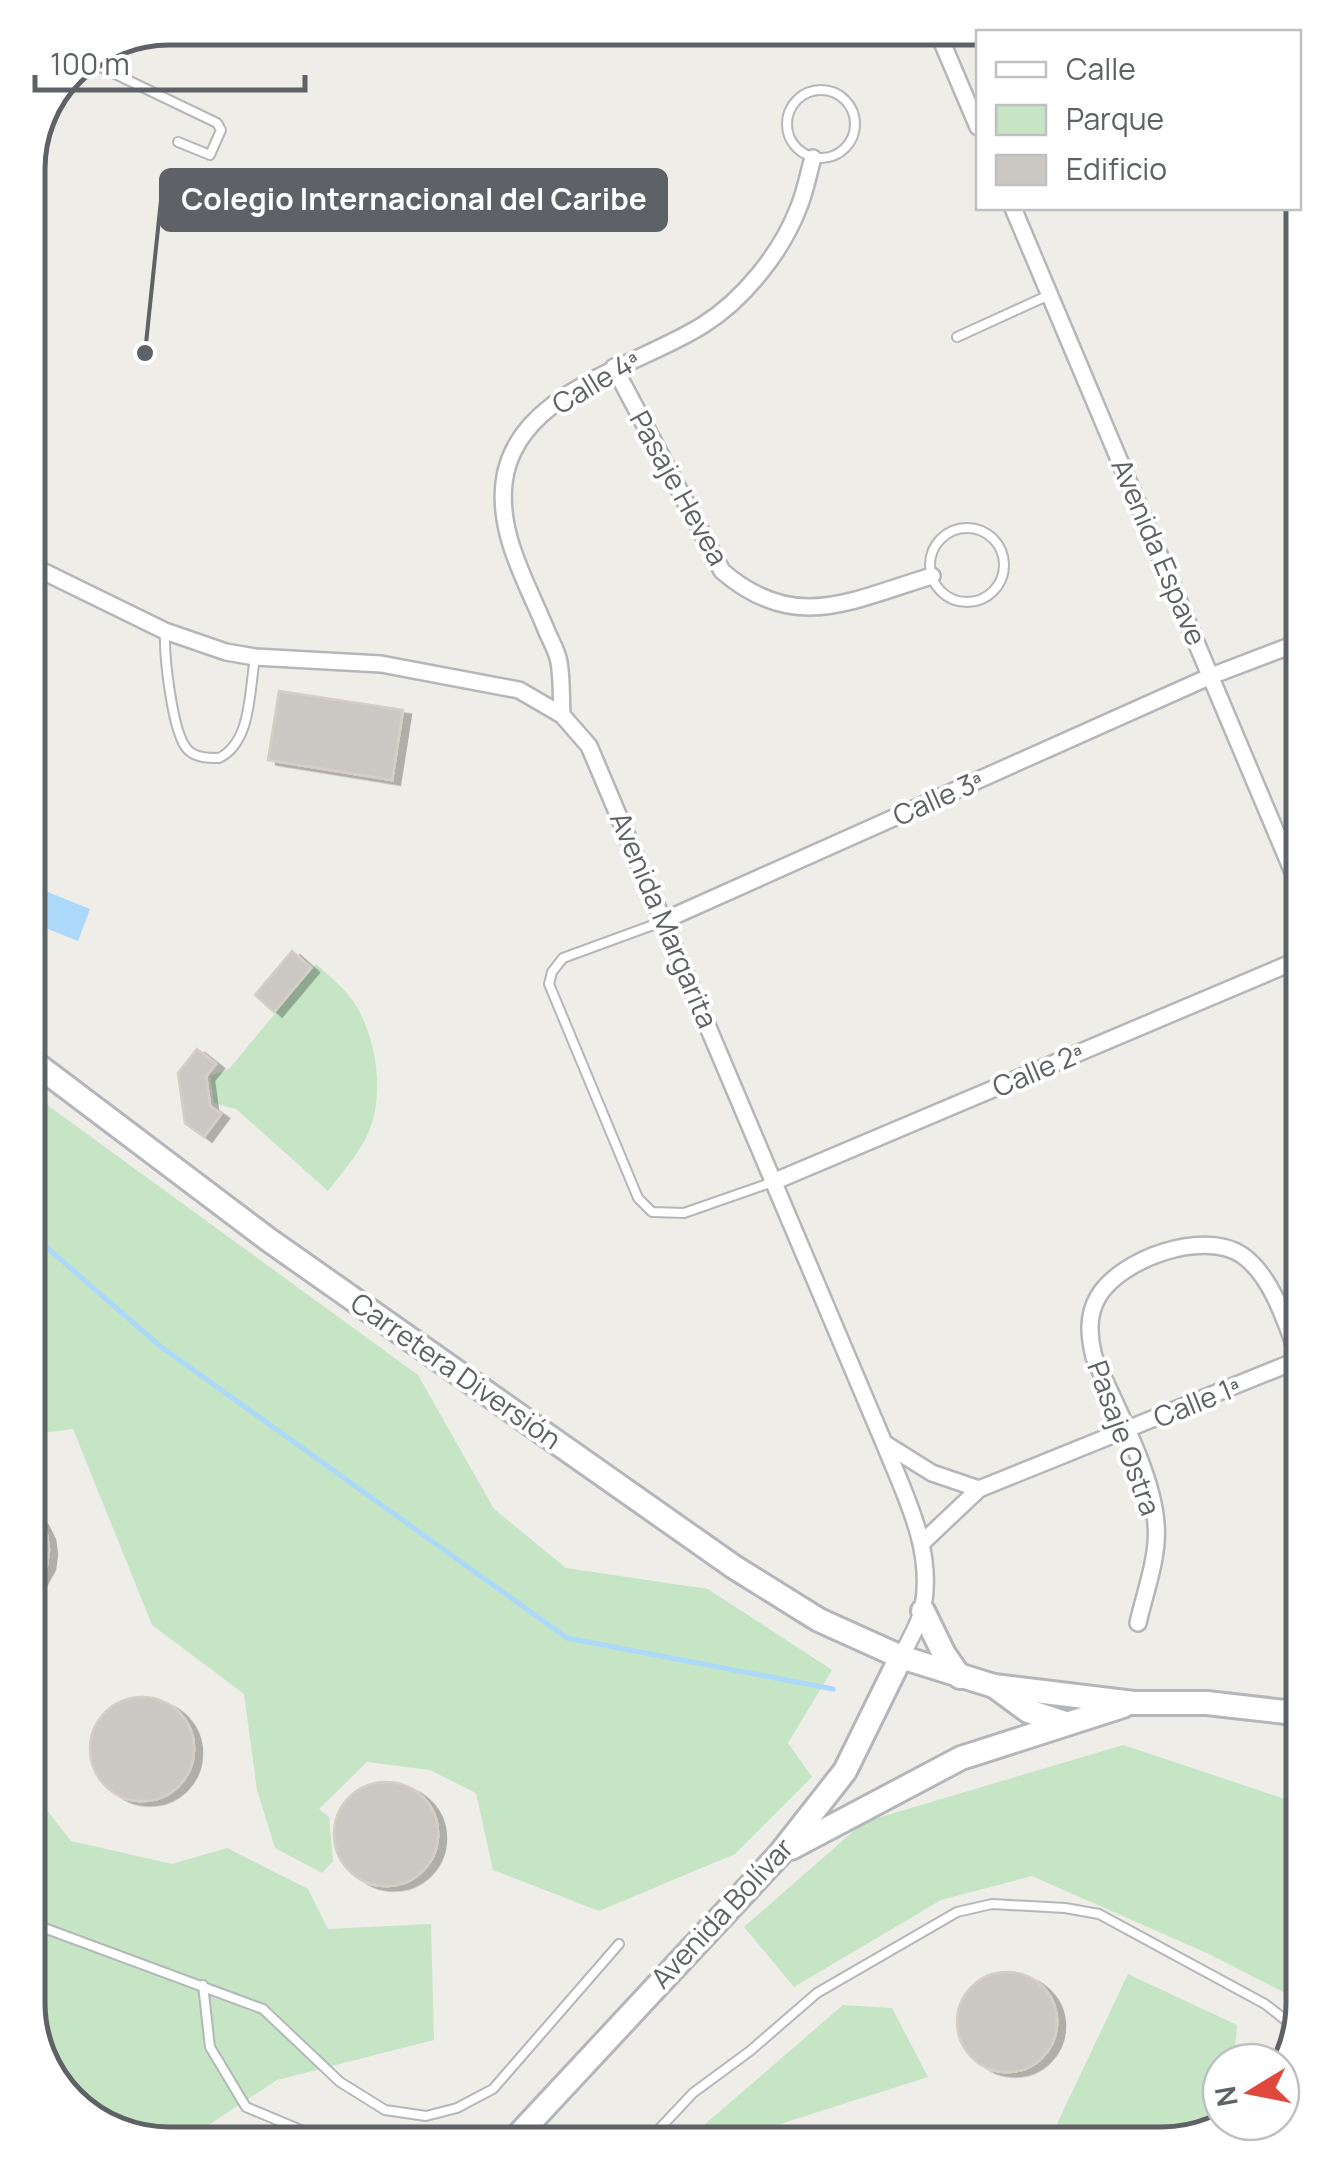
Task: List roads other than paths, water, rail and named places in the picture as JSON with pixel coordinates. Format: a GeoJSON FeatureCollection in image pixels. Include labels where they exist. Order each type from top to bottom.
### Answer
{"type":"FeatureCollection","features":[{"type":"Feature","properties":{"kind":"main road","name":"Carretera Diversión"},"geometry":{"type":"LineString","coordinates":[[45,1071],[269,1240],[734,1567],[819,1620],[901,1657],[994,1686]]}},
{"type":"Feature","properties":{"kind":"main road"},"geometry":{"type":"LineString","coordinates":[[923,1610],[960,1678]]}},
{"type":"Feature","properties":{"kind":"main road","name":"Avenida Bolívar"},"geometry":{"type":"LineString","coordinates":[[526,2127],[779,1854],[845,1771],[901,1657]]}},
{"type":"Feature","properties":{"kind":"main road"},"geometry":{"type":"LineString","coordinates":[[994,1686],[1028,1711],[1064,1723]]}},
{"type":"Feature","properties":{"kind":"main road"},"geometry":{"type":"LineString","coordinates":[[994,1686],[1134,1703],[1207,1703],[1286,1712]]}},
{"type":"Feature","properties":{"kind":"main road"},"geometry":{"type":"LineString","coordinates":[[779,1854],[934,1770],[999,1743],[1134,1703]]}},
{"type":"Feature","properties":{"kind":"street"},"geometry":{"type":"LineString","coordinates":[[943,45],[976,122]]}},
{"type":"Feature","properties":{"kind":"street","name":"Calle 4ª"},"geometry":{"type":"LineString","coordinates":[[562,715],[558,660],[510,542],[502,511],[504,479],[514,449],[532,423],[559,402],[614,368],[703,325],[746,286],[775,250],[798,210],[813,158]]}},
{"type":"Feature","properties":{"kind":"street","name":"Avenida Espave"},"geometry":{"type":"LineString","coordinates":[[1014,210],[1286,853]]}},
{"type":"Feature","properties":{"kind":"street","name":"Pasaje Hevea"},"geometry":{"type":"LineString","coordinates":[[614,368],[722,571],[740,587],[780,605],[807,609],[832,606],[932,576]]}},
{"type":"Feature","properties":{"kind":"street","name":"Avenida Margarita"},"geometry":{"type":"LineString","coordinates":[[45,572],[165,632],[226,652],[255,658],[400,667],[518,690],[562,715],[590,746],[923,1542],[923,1610],[901,1657]]}},
{"type":"Feature","properties":{"kind":"street","name":"Calle 3ª"},"geometry":{"type":"LineString","coordinates":[[666,920],[1212,676],[1286,648]]}},
{"type":"Feature","properties":{"kind":"street","name":"Calle 2ª"},"geometry":{"type":"LineString","coordinates":[[773,1182],[1286,966]]}},
{"type":"Feature","properties":{"kind":"street","name":"Pasaje Ostra"},"geometry":{"type":"LineString","coordinates":[[1138,1623],[1155,1549],[1156,1525],[1152,1498],[1094,1357],[1089,1335],[1098,1296],[1111,1281],[1172,1250],[1204,1243],[1223,1246],[1255,1266],[1286,1326]]}},
{"type":"Feature","properties":{"kind":"street","name":"Calle 1ª"},"geometry":{"type":"LineString","coordinates":[[979,1490],[1286,1368]]}},
{"type":"Feature","properties":{"kind":"street"},"geometry":{"type":"LineString","coordinates":[[884,1443],[932,1473],[979,1490],[923,1542]]}},
{"type":"Feature","properties":{"kind":"lane"},"geometry":{"type":"LineString","coordinates":[[99,66],[217,123],[222,130],[210,155],[178,142]]}},
{"type":"Feature","properties":{"kind":"lane"},"geometry":{"type":"LineString","coordinates":[[828,90],[846,100],[852,110],[855,132],[844,150],[824,159],[813,158],[793,145],[786,122],[795,101],[805,94],[828,90]]}},
{"type":"Feature","properties":{"kind":"lane"},"geometry":{"type":"LineString","coordinates":[[957,336],[1050,294]]}},
{"type":"Feature","properties":{"kind":"lane"},"geometry":{"type":"LineString","coordinates":[[974,529],[996,542],[1002,552],[1003,578],[997,588],[978,601],[967,603],[945,595],[932,576],[933,551],[950,532],[974,529]]}},
{"type":"Feature","properties":{"kind":"lane"},"geometry":{"type":"LineString","coordinates":[[165,632],[165,656],[180,737],[198,756],[219,758],[236,745],[242,734],[255,658]]}},
{"type":"Feature","properties":{"kind":"lane"},"geometry":{"type":"LineString","coordinates":[[666,920],[563,958],[552,972],[549,984],[638,1198],[652,1212],[684,1212],[773,1182]]}},
{"type":"Feature","properties":{"kind":"lane"},"geometry":{"type":"LineString","coordinates":[[662,2127],[704,2084],[750,2051],[817,1993],[956,1912],[976,1906],[1064,1908],[1098,1914],[1265,2004],[1285,2019]]}},
{"type":"Feature","properties":{"kind":"lane"},"geometry":{"type":"LineString","coordinates":[[45,1928],[263,2010],[340,2082],[384,2110],[426,2116],[457,2108],[493,2089],[619,1944]]}},
{"type":"Feature","properties":{"kind":"lane"},"geometry":{"type":"LineString","coordinates":[[204,1985],[210,2047],[246,2106],[294,2127]]}},
{"type":"Feature","properties":{"kind":"water"},"geometry":{"type":"Polygon","coordinates":[[[45,891],[90,909],[78,941],[45,928],[45,891]]]}},
{"type":"Feature","properties":{"kind":"waterway"},"geometry":{"type":"LineString","coordinates":[[45,1246],[160,1346],[567,1638],[833,1689]]}},
{"type":"Feature","properties":{"kind":"place","name":"Colegio Internacional del Caribe"},"geometry":{"type":"Point","coordinates":[145,353]}}]}
